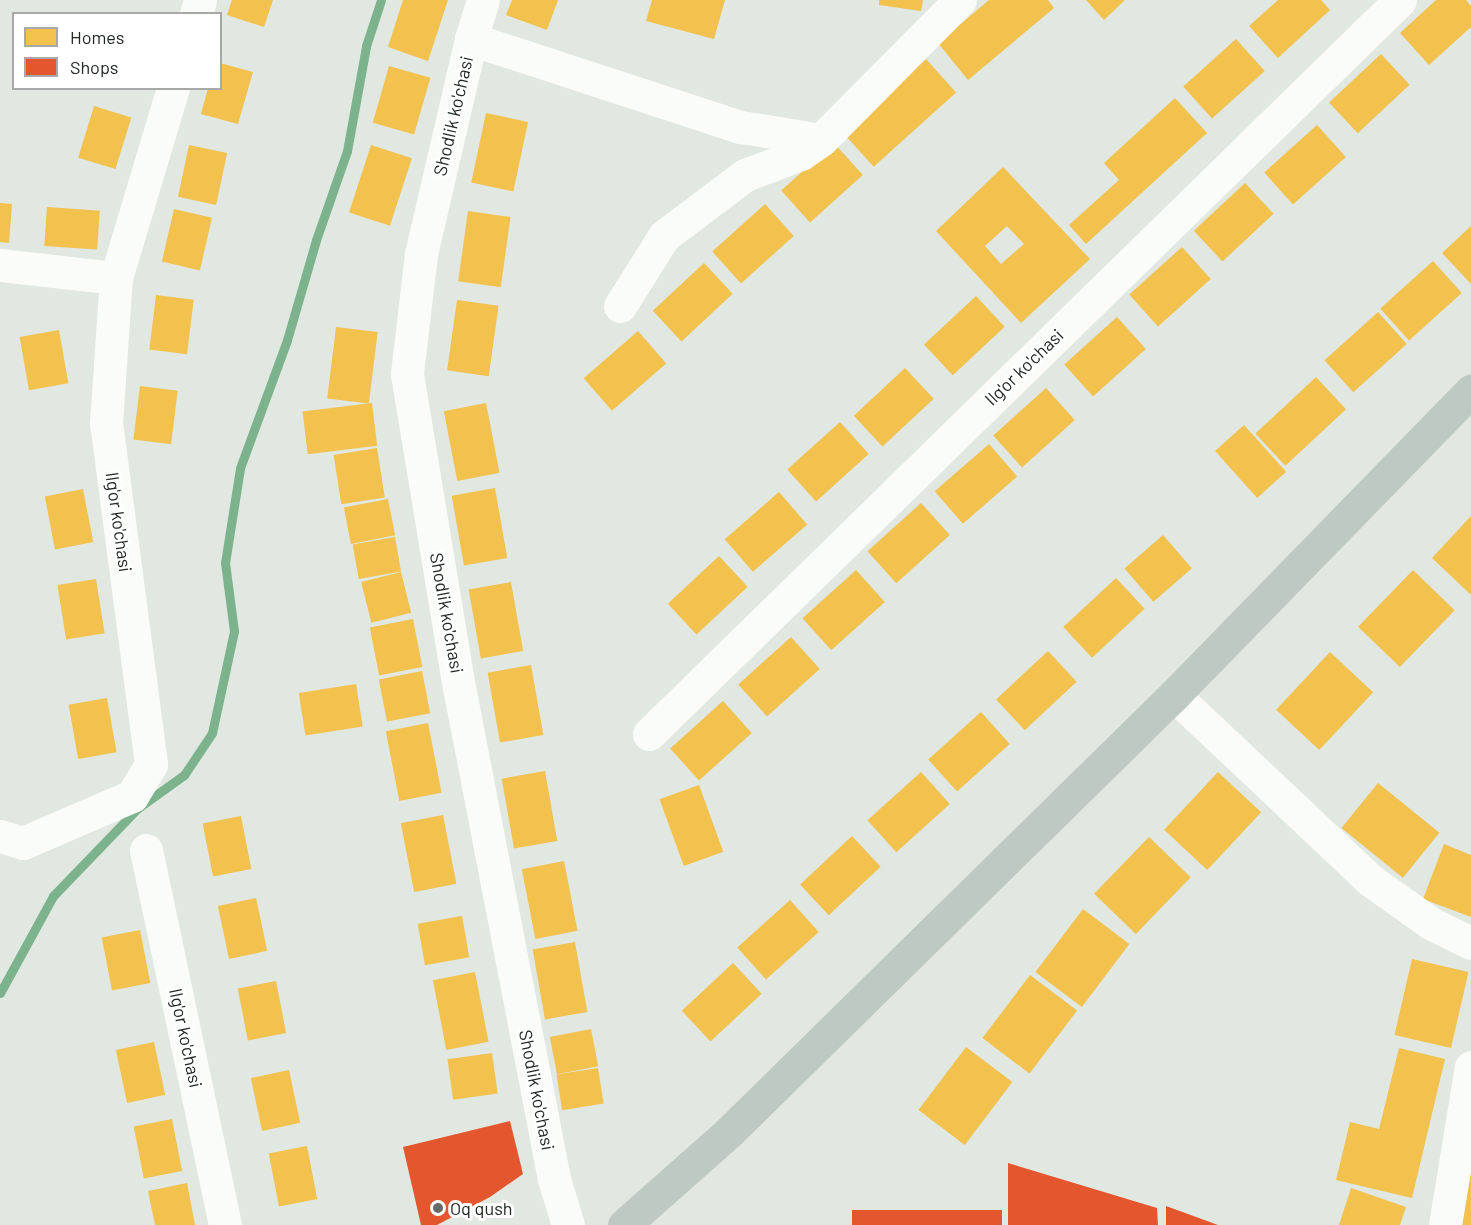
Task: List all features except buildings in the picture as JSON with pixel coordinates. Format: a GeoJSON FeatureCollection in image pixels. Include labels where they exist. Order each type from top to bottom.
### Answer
{"type":"FeatureCollection","features":[{"type":"Feature","properties":{"kind":"main road"},"geometry":{"type":"LineString","coordinates":[[624,1225],[729,1132],[1173,695],[1471,391]]}},
{"type":"Feature","properties":{"kind":"street","name":"Shodlik ko'chasi"},"geometry":{"type":"LineString","coordinates":[[483,0],[471,39],[420,254],[407,374],[459,687],[554,1179],[568,1225]]}},
{"type":"Feature","properties":{"kind":"street"},"geometry":{"type":"LineString","coordinates":[[620,306],[664,236],[745,175],[801,154],[822,141],[960,0]]}},
{"type":"Feature","properties":{"kind":"street","name":"Ilg'or ko'chasi"},"geometry":{"type":"LineString","coordinates":[[649,734],[1400,0]]}},
{"type":"Feature","properties":{"kind":"street"},"geometry":{"type":"LineString","coordinates":[[471,39],[741,127],[822,141]]}},
{"type":"Feature","properties":{"kind":"street","name":"Ilg'or ko'chasi"},"geometry":{"type":"LineString","coordinates":[[0,836],[23,843],[132,796],[152,764],[106,423],[117,278],[172,90]]}},
{"type":"Feature","properties":{"kind":"street"},"geometry":{"type":"LineString","coordinates":[[0,266],[117,278]]}},
{"type":"Feature","properties":{"kind":"street"},"geometry":{"type":"LineString","coordinates":[[1173,695],[1370,880],[1432,924],[1471,943]]}},
{"type":"Feature","properties":{"kind":"street","name":"Ilg'or ko'chasi"},"geometry":{"type":"LineString","coordinates":[[146,850],[225,1225]]}},
{"type":"Feature","properties":{"kind":"street"},"geometry":{"type":"LineString","coordinates":[[1444,1225],[1471,1066]]}},
{"type":"Feature","properties":{"kind":"waterway"},"geometry":{"type":"LineString","coordinates":[[0,993],[53,896],[138,808],[184,775],[212,733],[234,631],[225,563],[240,468],[287,340],[316,240],[347,151],[366,46],[381,0]]}},
{"type":"Feature","properties":{"kind":"place","name":"Oq qush"},"geometry":{"type":"Point","coordinates":[438,1208]}}]}
